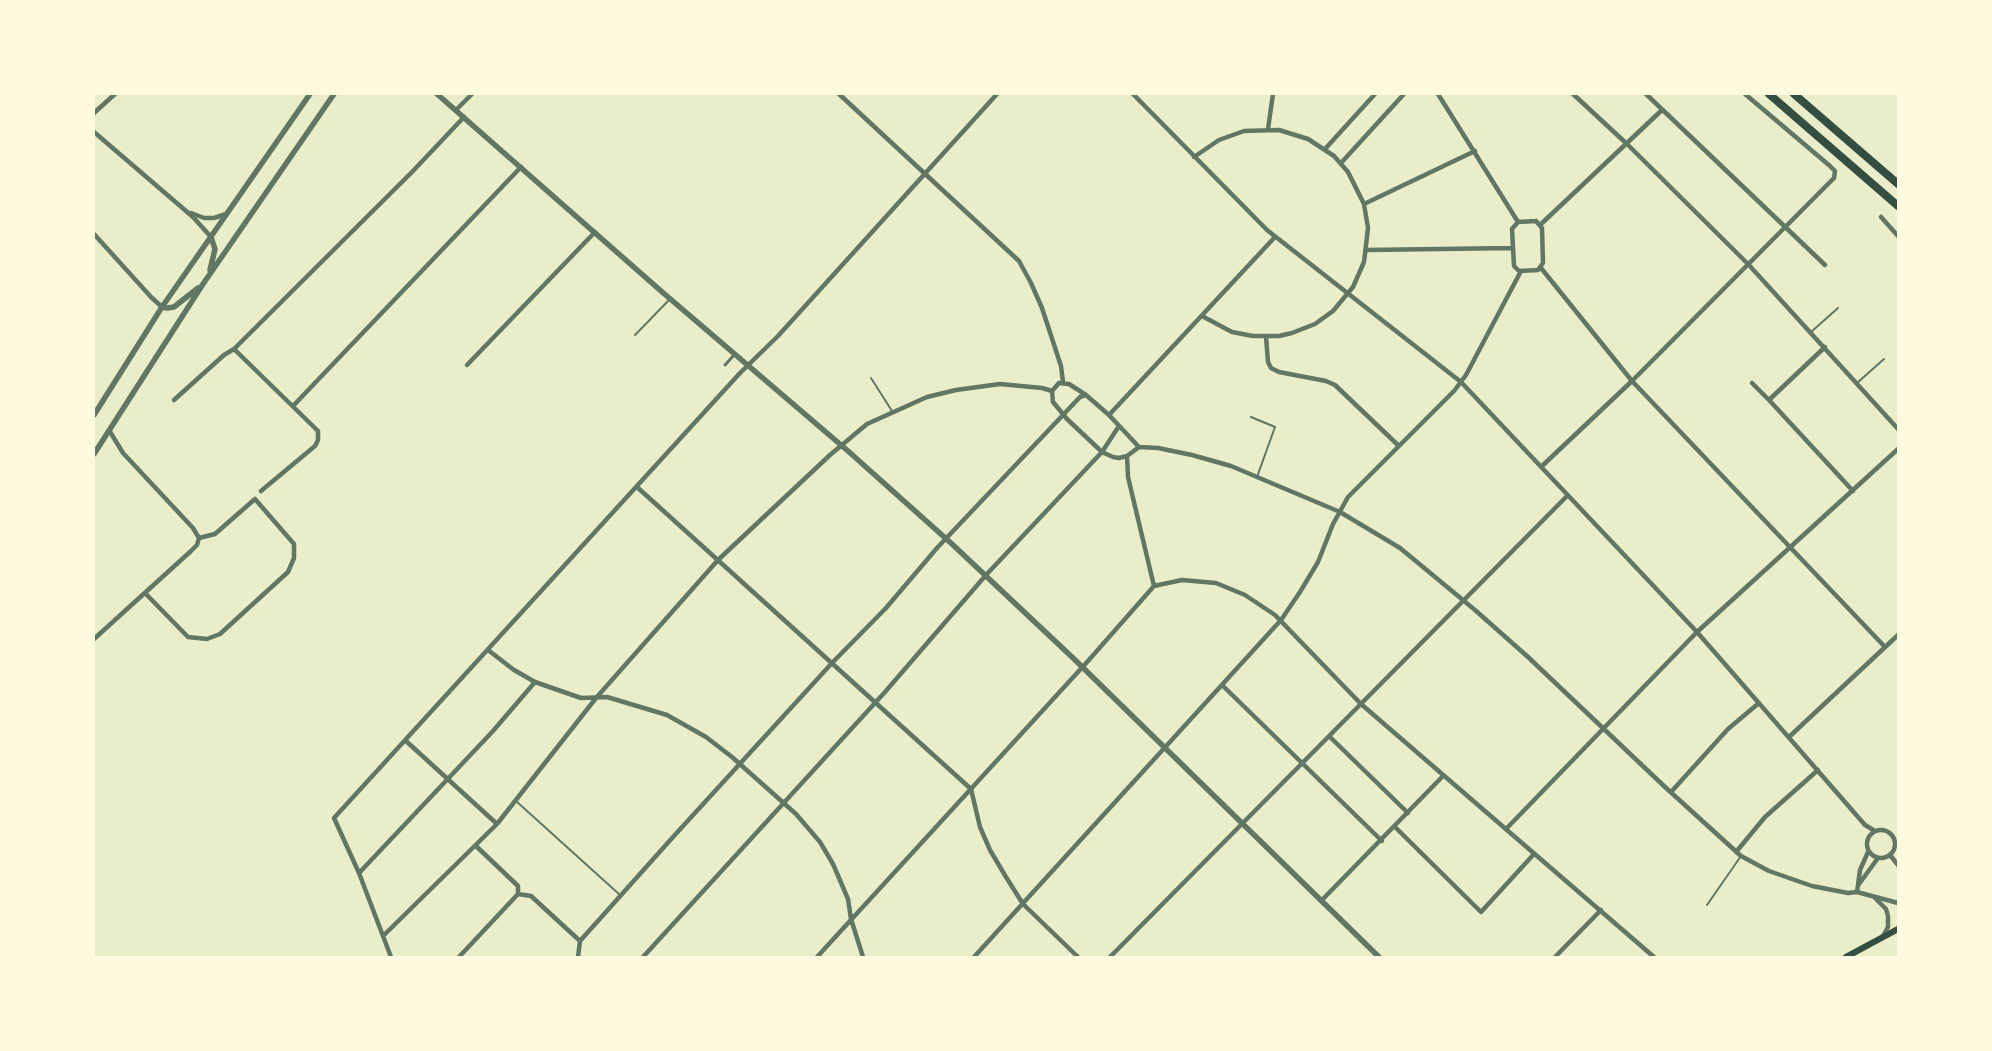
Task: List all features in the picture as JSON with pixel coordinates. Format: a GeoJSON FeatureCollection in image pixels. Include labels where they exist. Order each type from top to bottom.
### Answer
{"type":"FeatureCollection","features":[{"type":"Feature","properties":{"kind":"highway"},"geometry":{"type":"LineString","coordinates":[[1769,94],[1898,206]]}},
{"type":"Feature","properties":{"kind":"highway"},"geometry":{"type":"LineString","coordinates":[[1794,94],[1898,184]]}},
{"type":"Feature","properties":{"kind":"main road"},"geometry":{"type":"LineString","coordinates":[[1846,957],[1856,955],[1898,929]]}},
{"type":"Feature","properties":{"kind":"street"},"geometry":{"type":"LineString","coordinates":[[94,113],[115,94]]}},
{"type":"Feature","properties":{"kind":"street"},"geometry":{"type":"LineString","coordinates":[[94,415],[162,307],[310,94]]}},
{"type":"Feature","properties":{"kind":"street"},"geometry":{"type":"LineString","coordinates":[[94,454],[209,274],[334,94]]}},
{"type":"Feature","properties":{"kind":"street"},"geometry":{"type":"LineString","coordinates":[[438,94],[946,538],[1082,667],[1379,957]]}},
{"type":"Feature","properties":{"kind":"street"},"geometry":{"type":"LineString","coordinates":[[456,110],[472,94]]}},
{"type":"Feature","properties":{"kind":"street"},"geometry":{"type":"LineString","coordinates":[[839,94],[1018,261],[1031,283],[1042,308],[1059,361],[1063,382]]}},
{"type":"Feature","properties":{"kind":"street"},"geometry":{"type":"LineString","coordinates":[[391,957],[359,873],[334,818],[748,365],[778,336],[997,94]]}},
{"type":"Feature","properties":{"kind":"street"},"geometry":{"type":"LineString","coordinates":[[1133,94],[1275,237],[1461,382],[1698,632],[1865,825],[1875,831],[1885,831],[1893,838],[1894,846],[1890,855],[1884,858],[1878,858],[1868,850]]}},
{"type":"Feature","properties":{"kind":"street"},"geometry":{"type":"LineString","coordinates":[[1268,129],[1272,94]]}},
{"type":"Feature","properties":{"kind":"street"},"geometry":{"type":"LineString","coordinates":[[1325,149],[1375,94]]}},
{"type":"Feature","properties":{"kind":"street"},"geometry":{"type":"LineString","coordinates":[[1341,163],[1404,94]]}},
{"type":"Feature","properties":{"kind":"street"},"geometry":{"type":"LineString","coordinates":[[1438,94],[1518,222]]}},
{"type":"Feature","properties":{"kind":"street"},"geometry":{"type":"LineString","coordinates":[[1573,94],[1627,144],[1748,264],[1898,429]]}},
{"type":"Feature","properties":{"kind":"street"},"geometry":{"type":"LineString","coordinates":[[1646,94],[1825,265]]}},
{"type":"Feature","properties":{"kind":"street"},"geometry":{"type":"LineString","coordinates":[[1541,467],[1632,380],[1833,179],[1835,173],[1830,166],[1745,94]]}},
{"type":"Feature","properties":{"kind":"street"},"geometry":{"type":"LineString","coordinates":[[1540,225],[1662,110]]}},
{"type":"Feature","properties":{"kind":"street"},"geometry":{"type":"LineString","coordinates":[[174,400],[234,348],[413,171],[464,117]]}},
{"type":"Feature","properties":{"kind":"street"},"geometry":{"type":"LineString","coordinates":[[1194,157],[1210,145],[1244,131],[1268,129],[1299,135],[1325,149],[1341,163],[1354,180],[1364,204],[1368,228],[1367,250],[1362,269],[1349,293],[1333,311],[1315,324],[1292,333],[1266,337],[1232,332],[1202,316]]}},
{"type":"Feature","properties":{"kind":"street"},"geometry":{"type":"LineString","coordinates":[[94,132],[197,220],[211,237],[215,249],[209,274]]}},
{"type":"Feature","properties":{"kind":"street"},"geometry":{"type":"LineString","coordinates":[[1364,204],[1475,151]]}},
{"type":"Feature","properties":{"kind":"street"},"geometry":{"type":"LineString","coordinates":[[293,406],[521,167]]}},
{"type":"Feature","properties":{"kind":"street"},"geometry":{"type":"LineString","coordinates":[[183,209],[204,218],[226,214]]}},
{"type":"Feature","properties":{"kind":"street"},"geometry":{"type":"LineString","coordinates":[[1881,217],[1898,236]]}},
{"type":"Feature","properties":{"kind":"street"},"geometry":{"type":"LineString","coordinates":[[1534,221],[1540,225],[1544,260],[1541,268],[1521,271],[1514,266],[1512,228],[1518,222],[1534,221]]}},
{"type":"Feature","properties":{"kind":"street"},"geometry":{"type":"LineString","coordinates":[[467,366],[595,232]]}},
{"type":"Feature","properties":{"kind":"street"},"geometry":{"type":"LineString","coordinates":[[94,234],[162,307],[174,307],[203,284]]}},
{"type":"Feature","properties":{"kind":"street"},"geometry":{"type":"LineString","coordinates":[[1110,415],[1275,237]]}},
{"type":"Feature","properties":{"kind":"street"},"geometry":{"type":"LineString","coordinates":[[1367,250],[1513,248]]}},
{"type":"Feature","properties":{"kind":"street"},"geometry":{"type":"LineString","coordinates":[[1541,268],[1632,380],[1885,647]]}},
{"type":"Feature","properties":{"kind":"street"},"geometry":{"type":"LineString","coordinates":[[974,957],[1280,620],[1318,562],[1348,498],[1461,382],[1521,271]]}},
{"type":"Feature","properties":{"kind":"street"},"geometry":{"type":"LineString","coordinates":[[1266,337],[1268,362],[1271,368],[1279,372],[1326,381],[1335,385],[1400,446]]}},
{"type":"Feature","properties":{"kind":"street"},"geometry":{"type":"LineString","coordinates":[[1769,400],[1825,347]]}},
{"type":"Feature","properties":{"kind":"street"},"geometry":{"type":"LineString","coordinates":[[234,348],[318,431],[318,440],[315,446],[261,491]]}},
{"type":"Feature","properties":{"kind":"street"},"geometry":{"type":"LineString","coordinates":[[725,364],[735,354]]}},
{"type":"Feature","properties":{"kind":"street"},"geometry":{"type":"LineString","coordinates":[[1139,447],[1110,415],[1070,384],[1063,382],[1056,385],[1052,390],[1053,402],[1102,452],[1116,458],[1127,456],[1139,447],[1158,448],[1231,466],[1340,512],[1400,548],[1465,601],[1528,657],[1741,856],[1769,871],[1812,886],[1848,893],[1857,892],[1898,903]]}},
{"type":"Feature","properties":{"kind":"street"},"geometry":{"type":"LineString","coordinates":[[1752,383],[1852,491]]}},
{"type":"Feature","properties":{"kind":"street"},"geometry":{"type":"LineString","coordinates":[[383,936],[497,824],[596,698],[718,560],[866,424],[927,397],[975,387],[1000,384],[1052,390]]}},
{"type":"Feature","properties":{"kind":"street"},"geometry":{"type":"LineString","coordinates":[[578,957],[580,941],[620,896],[832,663],[886,608],[946,538],[1080,397],[1086,395]]}},
{"type":"Feature","properties":{"kind":"street"},"geometry":{"type":"LineString","coordinates":[[643,957],[876,702],[986,575],[1102,452],[1119,426]]}},
{"type":"Feature","properties":{"kind":"street"},"geometry":{"type":"LineString","coordinates":[[109,430],[112,438],[128,459],[193,528],[199,538]]}},
{"type":"Feature","properties":{"kind":"street"},"geometry":{"type":"LineString","coordinates":[[1506,829],[1698,632],[1898,449]]}},
{"type":"Feature","properties":{"kind":"street"},"geometry":{"type":"LineString","coordinates":[[1127,456],[1128,477],[1154,586]]}},
{"type":"Feature","properties":{"kind":"street"},"geometry":{"type":"LineString","coordinates":[[637,487],[971,789],[980,827],[990,850],[1023,904],[1078,957]]}},
{"type":"Feature","properties":{"kind":"street"},"geometry":{"type":"LineString","coordinates":[[1110,957],[1568,495]]}},
{"type":"Feature","properties":{"kind":"street"},"geometry":{"type":"LineString","coordinates":[[94,639],[191,551],[199,538],[215,534],[255,499],[294,544],[294,558],[288,572],[220,634],[207,639],[188,637],[145,593]]}},
{"type":"Feature","properties":{"kind":"street"},"geometry":{"type":"LineString","coordinates":[[817,957],[1154,586],[1182,580],[1216,583],[1245,595],[1280,620],[1361,704],[1654,957]]}},
{"type":"Feature","properties":{"kind":"street"},"geometry":{"type":"LineString","coordinates":[[94,630],[98,635]]}},
{"type":"Feature","properties":{"kind":"street"},"geometry":{"type":"LineString","coordinates":[[1789,737],[1898,635]]}},
{"type":"Feature","properties":{"kind":"street"},"geometry":{"type":"LineString","coordinates":[[488,650],[514,670],[535,682],[581,698],[607,697],[667,715],[706,737],[784,804],[820,842],[833,864],[848,899],[850,919],[864,957]]}},
{"type":"Feature","properties":{"kind":"street"},"geometry":{"type":"LineString","coordinates":[[359,873],[535,682]]}},
{"type":"Feature","properties":{"kind":"street"},"geometry":{"type":"LineString","coordinates":[[1222,685],[1382,841]]}},
{"type":"Feature","properties":{"kind":"street"},"geometry":{"type":"LineString","coordinates":[[1671,792],[1728,729],[1759,703]]}},
{"type":"Feature","properties":{"kind":"street"},"geometry":{"type":"LineString","coordinates":[[1330,737],[1408,813]]}},
{"type":"Feature","properties":{"kind":"street"},"geometry":{"type":"LineString","coordinates":[[406,740],[497,824]]}},
{"type":"Feature","properties":{"kind":"street"},"geometry":{"type":"LineString","coordinates":[[1736,852],[1764,817],[1818,770]]}},
{"type":"Feature","properties":{"kind":"street"},"geometry":{"type":"LineString","coordinates":[[1321,901],[1382,841],[1443,776]]}},
{"type":"Feature","properties":{"kind":"street"},"geometry":{"type":"LineString","coordinates":[[1395,827],[1481,912],[1534,854]]}},
{"type":"Feature","properties":{"kind":"street"},"geometry":{"type":"LineString","coordinates":[[1857,892],[1860,870],[1867,855],[1868,838],[1875,831]]}},
{"type":"Feature","properties":{"kind":"street"},"geometry":{"type":"LineString","coordinates":[[459,957],[518,894],[518,886],[476,846]]}},
{"type":"Feature","properties":{"kind":"street"},"geometry":{"type":"LineString","coordinates":[[1890,855],[1898,865]]}},
{"type":"Feature","properties":{"kind":"street"},"geometry":{"type":"LineString","coordinates":[[1858,885],[1878,858]]}},
{"type":"Feature","properties":{"kind":"street"},"geometry":{"type":"LineString","coordinates":[[518,894],[531,896],[580,941]]}},
{"type":"Feature","properties":{"kind":"street"},"geometry":{"type":"LineString","coordinates":[[1874,897],[1882,904],[1888,916],[1888,926],[1882,938]]}},
{"type":"Feature","properties":{"kind":"street"},"geometry":{"type":"LineString","coordinates":[[1555,957],[1601,910]]}},
{"type":"Feature","properties":{"kind":"lane"},"geometry":{"type":"LineString","coordinates":[[635,335],[670,298]]}},
{"type":"Feature","properties":{"kind":"lane"},"geometry":{"type":"LineString","coordinates":[[1810,332],[1838,308]]}},
{"type":"Feature","properties":{"kind":"lane"},"geometry":{"type":"LineString","coordinates":[[1857,383],[1884,359]]}},
{"type":"Feature","properties":{"kind":"lane"},"geometry":{"type":"LineString","coordinates":[[871,378],[892,411]]}},
{"type":"Feature","properties":{"kind":"lane"},"geometry":{"type":"LineString","coordinates":[[1251,417],[1275,427],[1257,477]]}},
{"type":"Feature","properties":{"kind":"lane"},"geometry":{"type":"LineString","coordinates":[[516,801],[620,896]]}},
{"type":"Feature","properties":{"kind":"lane"},"geometry":{"type":"LineString","coordinates":[[1707,905],[1741,856]]}}]}
